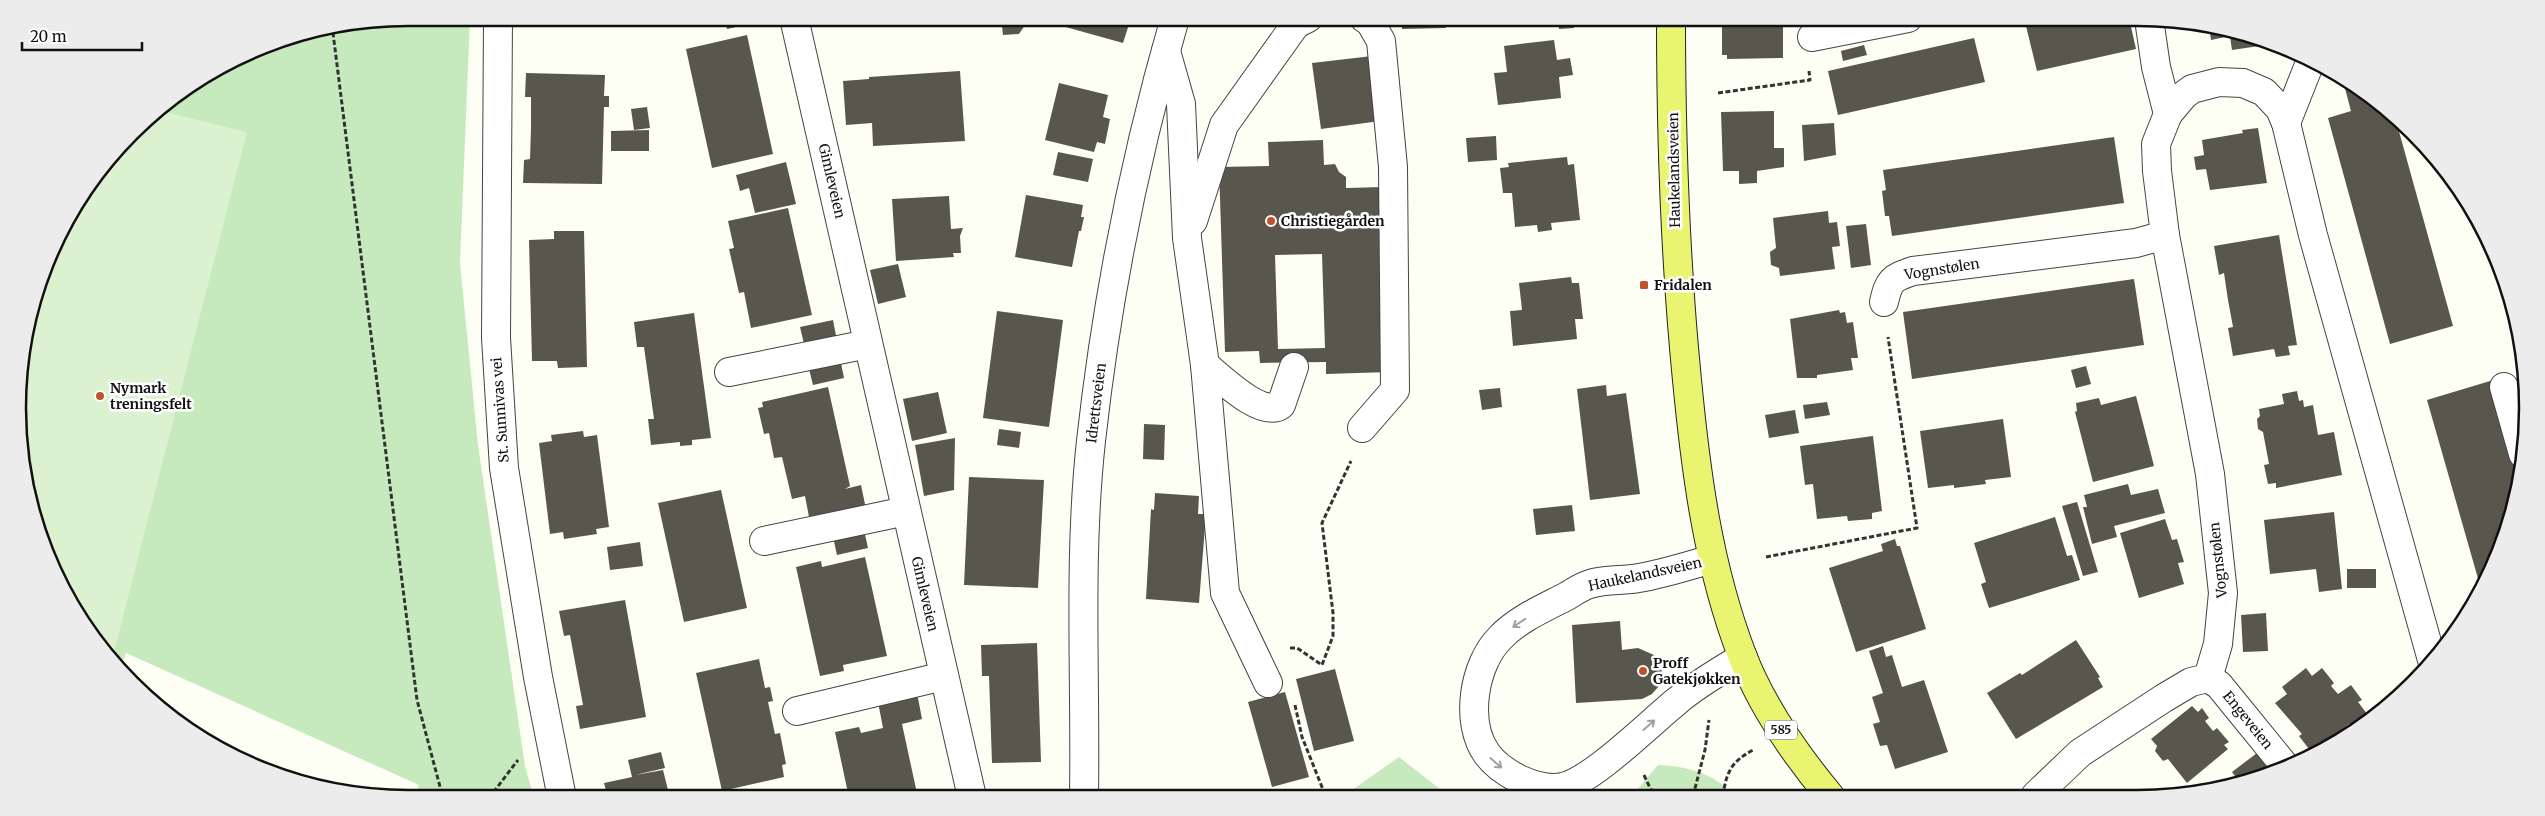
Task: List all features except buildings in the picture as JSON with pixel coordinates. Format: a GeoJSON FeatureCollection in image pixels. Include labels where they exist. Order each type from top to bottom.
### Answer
{"type":"FeatureCollection","features":[{"type":"Feature","properties":{"kind":"main road","name":"Haukelandsveien"},"geometry":{"type":"LineString","coordinates":[[1671,26],[1672,169],[1681,320],[1690,416],[1712,559],[1730,624],[1743,657]]}},
{"type":"Feature","properties":{"kind":"main road","name":"585"},"geometry":{"type":"LineString","coordinates":[[1743,657],[1792,748],[1825,790]]}},
{"type":"Feature","properties":{"kind":"street","name":"St. Sunnivas vei"},"geometry":{"type":"LineString","coordinates":[[498,26],[496,338],[504,468],[538,677],[560,790]]}},
{"type":"Feature","properties":{"kind":"street","name":"Gimleveien"},"geometry":{"type":"LineString","coordinates":[[796,26],[970,790]]}},
{"type":"Feature","properties":{"kind":"street","name":"Idrettsveien"},"geometry":{"type":"LineString","coordinates":[[1084,790],[1085,728],[1082,611],[1091,442],[1112,290],[1133,180],[1173,26]]}},
{"type":"Feature","properties":{"kind":"street"},"geometry":{"type":"LineString","coordinates":[[1187,238],[1224,125],[1295,26]]}},
{"type":"Feature","properties":{"kind":"street"},"geometry":{"type":"LineString","coordinates":[[1362,428],[1395,390],[1393,166],[1381,41],[1372,26]]}},
{"type":"Feature","properties":{"kind":"street"},"geometry":{"type":"LineString","coordinates":[[1812,36],[1865,26]]}},
{"type":"Feature","properties":{"kind":"street"},"geometry":{"type":"LineString","coordinates":[[2150,27],[2156,67],[2168,114]]}},
{"type":"Feature","properties":{"kind":"street"},"geometry":{"type":"LineString","coordinates":[[1166,50],[1181,104],[1187,238],[1204,365],[1225,593],[1268,682]]}},
{"type":"Feature","properties":{"kind":"street"},"geometry":{"type":"LineString","coordinates":[[2286,123],[2308,67]]}},
{"type":"Feature","properties":{"kind":"street","name":"Vognstølen"},"geometry":{"type":"LineString","coordinates":[[2208,678],[2218,644],[2223,593],[2210,474],[2165,235],[2157,171],[2156,144],[2168,114],[2177,102],[2192,89],[2220,82],[2244,83],[2264,92],[2280,108],[2286,123],[2316,244],[2430,653]]}},
{"type":"Feature","properties":{"kind":"street","name":"Vognstølen"},"geometry":{"type":"LineString","coordinates":[[1884,302],[1888,285],[1895,277],[1913,271],[2136,242],[2165,235]]}},
{"type":"Feature","properties":{"kind":"street"},"geometry":{"type":"LineString","coordinates":[[729,372],[868,344]]}},
{"type":"Feature","properties":{"kind":"street"},"geometry":{"type":"LineString","coordinates":[[1204,365],[1254,403],[1267,409],[1276,409],[1281,405],[1294,367]]}},
{"type":"Feature","properties":{"kind":"street"},"geometry":{"type":"LineString","coordinates":[[2504,387],[2518,435]]}},
{"type":"Feature","properties":{"kind":"street"},"geometry":{"type":"LineString","coordinates":[[764,541],[906,511]]}},
{"type":"Feature","properties":{"kind":"street","name":"Haukelandsveien"},"geometry":{"type":"LineString","coordinates":[[1712,559],[1640,578],[1590,584],[1517,624],[1500,637],[1486,654],[1474,694],[1475,718],[1479,738],[1494,762],[1529,784],[1547,788],[1562,787],[1577,782],[1628,755],[1696,686],[1743,657]]}},
{"type":"Feature","properties":{"kind":"street"},"geometry":{"type":"LineString","coordinates":[[1541,597],[1590,584]]}},
{"type":"Feature","properties":{"kind":"street"},"geometry":{"type":"LineString","coordinates":[[797,711],[944,676]]}},
{"type":"Feature","properties":{"kind":"street"},"geometry":{"type":"LineString","coordinates":[[2041,790],[2080,752],[2191,682],[2208,678]]}},
{"type":"Feature","properties":{"kind":"street","name":"Engeveien"},"geometry":{"type":"LineString","coordinates":[[2208,678],[2219,685],[2282,761]]}},
{"type":"Feature","properties":{"kind":"path"},"geometry":{"type":"LineString","coordinates":[[333,34],[417,700],[441,790]]}},
{"type":"Feature","properties":{"kind":"path"},"geometry":{"type":"LineString","coordinates":[[1718,93],[1810,80],[1807,51],[1812,36]]}},
{"type":"Feature","properties":{"kind":"path"},"geometry":{"type":"LineString","coordinates":[[1766,557],[1917,528],[1884,302]]}},
{"type":"Feature","properties":{"kind":"path"},"geometry":{"type":"LineString","coordinates":[[1286,653],[1290,648],[1296,648],[1322,665],[1333,636],[1334,612],[1322,523],[1354,454],[1362,428]]}},
{"type":"Feature","properties":{"kind":"path"},"geometry":{"type":"LineString","coordinates":[[1295,704],[1302,737],[1323,790]]}},
{"type":"Feature","properties":{"kind":"path"},"geometry":{"type":"LineString","coordinates":[[1695,790],[1705,750],[1710,717]]}},
{"type":"Feature","properties":{"kind":"path"},"geometry":{"type":"LineString","coordinates":[[1724,790],[1732,766],[1737,758],[1755,749]]}},
{"type":"Feature","properties":{"kind":"green space"},"geometry":{"type":"Polygon","coordinates":[[[470,26],[460,263],[478,445],[525,766],[532,790],[417,790],[419,785],[126,653],[123,662],[105,640],[77,599],[55,554],[39,507],[27,433],[27,383],[39,309],[55,262],[77,217],[121,156],[156,121],[217,77],[239,66],[285,47],[309,39],[334,34],[383,27],[470,26]]]}},
{"type":"Feature","properties":{"kind":"green space","name":"Nymark treningsfelt"},"geometry":{"type":"Polygon","coordinates":[[[167,112],[247,132],[114,651],[77,599],[55,554],[39,507],[30,458],[26,408],[30,358],[39,309],[55,262],[77,217],[121,156],[156,121],[167,112]]]}},
{"type":"Feature","properties":{"kind":"green space"},"geometry":{"type":"Polygon","coordinates":[[[1399,757],[1441,790],[1352,790],[1399,757]]]}},
{"type":"Feature","properties":{"kind":"green space"},"geometry":{"type":"Polygon","coordinates":[[[1658,765],[1679,767],[1699,772],[1709,776],[1728,790],[1637,790],[1658,765]]]}},
{"type":"Feature","properties":{"kind":"place","name":"Christiegården"},"geometry":{"type":"Point","coordinates":[1271,221]}},
{"type":"Feature","properties":{"kind":"place","name":"Fridalen"},"geometry":{"type":"Point","coordinates":[1644,285]}},
{"type":"Feature","properties":{"kind":"place","name":"Nymark treningsfelt"},"geometry":{"type":"Point","coordinates":[100,396]}},
{"type":"Feature","properties":{"kind":"place","name":"Proff Gatekjøkken"},"geometry":{"type":"Point","coordinates":[1643,671]}}]}
